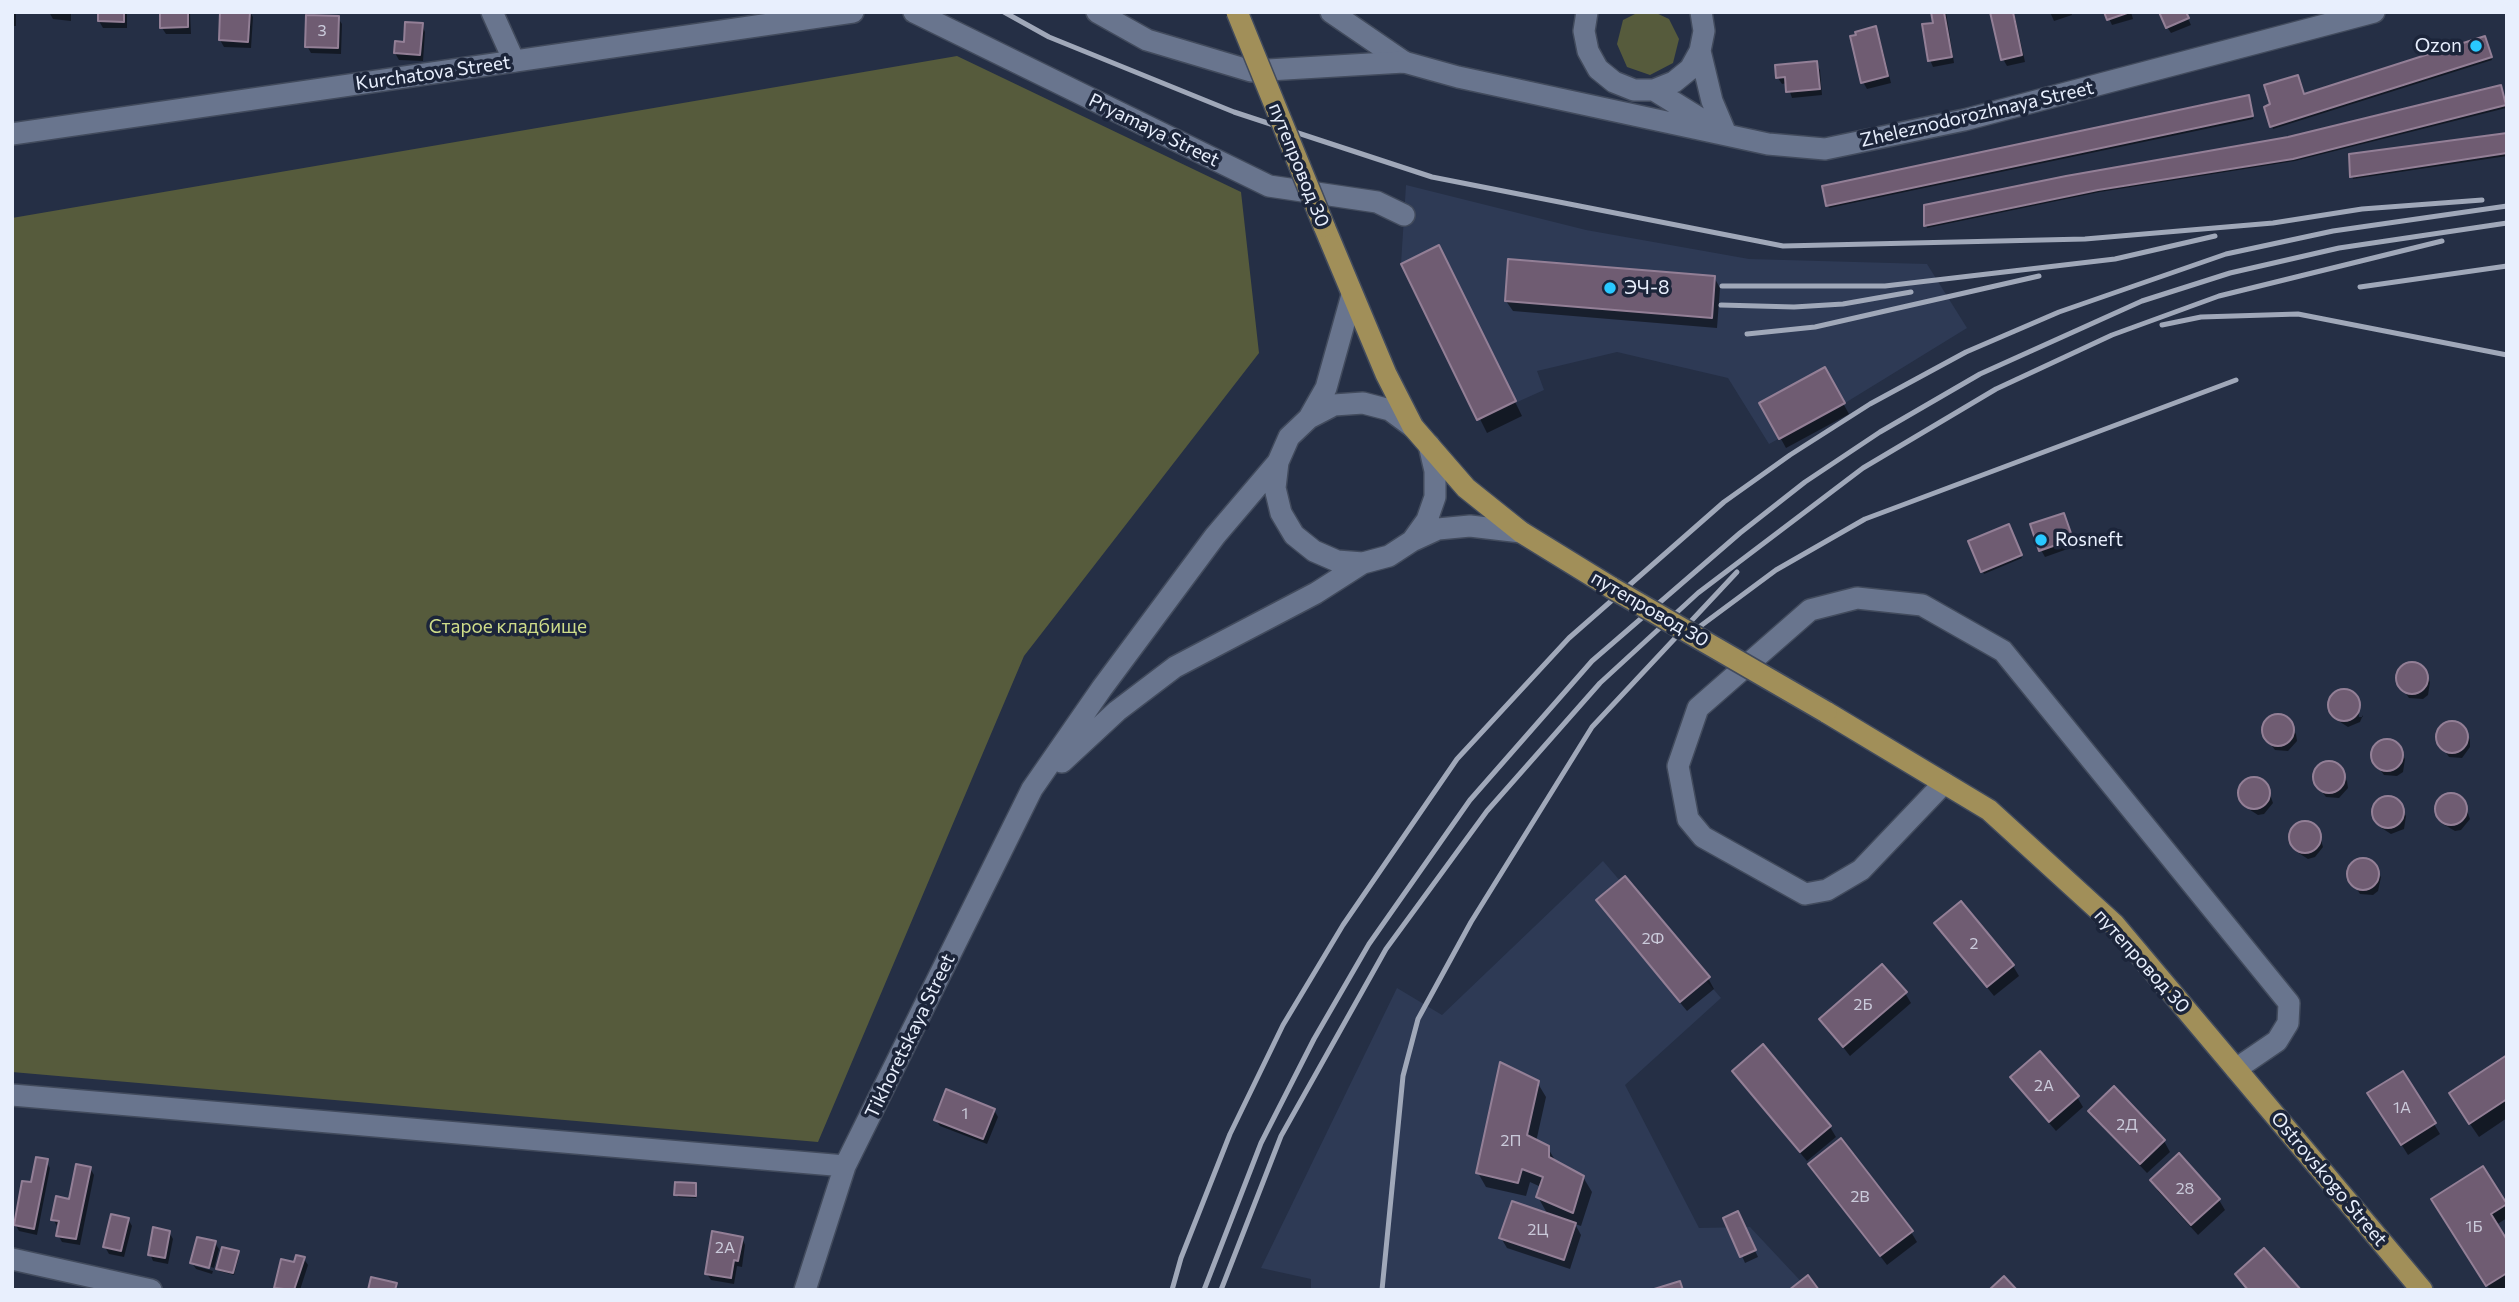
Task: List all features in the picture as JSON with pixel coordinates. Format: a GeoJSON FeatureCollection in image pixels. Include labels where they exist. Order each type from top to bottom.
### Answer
{"type":"FeatureCollection","features":[{"type":"Feature","properties":{"kind":"main road","name":"путепровод 30"},"geometry":{"type":"LineString","coordinates":[[1237,12],[1387,374],[1413,427],[1466,488],[1521,532],[1989,810],[2113,924],[2236,1069]]}},
{"type":"Feature","properties":{"kind":"main road","name":"Ostrovskogo Street"},"geometry":{"type":"LineString","coordinates":[[2236,1069],[2422,1290]]}},
{"type":"Feature","properties":{"kind":"street"},"geometry":{"type":"LineString","coordinates":[[492,12],[514,61]]}},
{"type":"Feature","properties":{"kind":"street","name":"Kurchatova Street"},"geometry":{"type":"LineString","coordinates":[[12,134],[853,12]]}},
{"type":"Feature","properties":{"kind":"street","name":"Pryamaya Street"},"geometry":{"type":"LineString","coordinates":[[914,12],[1269,186],[1377,202],[1404,215]]}},
{"type":"Feature","properties":{"kind":"street"},"geometry":{"type":"LineString","coordinates":[[1097,12],[1147,40],[1251,71],[1404,62]]}},
{"type":"Feature","properties":{"kind":"street"},"geometry":{"type":"LineString","coordinates":[[1331,12],[1404,62]]}},
{"type":"Feature","properties":{"kind":"street"},"geometry":{"type":"LineString","coordinates":[[1587,12],[1584,31],[1588,51],[1598,69],[1614,82],[1644,90],[1726,134]]}},
{"type":"Feature","properties":{"kind":"street"},"geometry":{"type":"LineString","coordinates":[[1575,100],[1644,90],[1674,82],[1690,69],[1700,51],[1704,31],[1701,12]]}},
{"type":"Feature","properties":{"kind":"street","name":"Zheleznodorozhnaya Street"},"geometry":{"type":"LineString","coordinates":[[1404,62],[1458,77],[1575,100],[1768,144],[1825,149],[1964,120],[2374,12]]}},
{"type":"Feature","properties":{"kind":"street"},"geometry":{"type":"LineString","coordinates":[[1700,51],[1712,101],[1726,134]]}},
{"type":"Feature","properties":{"kind":"street"},"geometry":{"type":"LineString","coordinates":[[1309,418],[1326,388],[1352,295]]}},
{"type":"Feature","properties":{"kind":"street"},"geometry":{"type":"LineString","coordinates":[[1032,789],[1102,688],[1215,536],[1278,462],[1289,437],[1309,418],[1334,405],[1363,403],[1390,410],[1413,427]]}},
{"type":"Feature","properties":{"kind":"street"},"geometry":{"type":"LineString","coordinates":[[1412,541],[1427,520],[1435,497],[1436,471],[1429,445]]}},
{"type":"Feature","properties":{"kind":"street"},"geometry":{"type":"LineString","coordinates":[[1278,462],[1275,488],[1281,513],[1294,535],[1314,551],[1337,561],[1363,563]]}},
{"type":"Feature","properties":{"kind":"street"},"geometry":{"type":"LineString","coordinates":[[1032,789],[1117,711],[1175,667],[1316,593],[1363,563],[1389,556],[1438,529],[1471,526],[1521,532]]}},
{"type":"Feature","properties":{"kind":"street"},"geometry":{"type":"LineString","coordinates":[[1944,783],[1861,870],[1827,890],[1805,894],[1703,837],[1688,819],[1678,766],[1699,708],[1810,610],[1857,598],[1922,605],[2003,651],[2289,1003],[2288,1023],[2277,1041],[2236,1069]]}},
{"type":"Feature","properties":{"kind":"street","name":"Tikhoretskaya Street"},"geometry":{"type":"LineString","coordinates":[[805,1290],[845,1166],[1032,789]]}},
{"type":"Feature","properties":{"kind":"street"},"geometry":{"type":"LineString","coordinates":[[12,1095],[845,1166]]}},
{"type":"Feature","properties":{"kind":"street"},"geometry":{"type":"LineString","coordinates":[[12,1259],[151,1290]]}},
{"type":"Feature","properties":{"kind":"shaded area"},"geometry":{"type":"Polygon","coordinates":[[[1406,185],[1586,230],[1749,259],[1927,264],[1967,328],[1845,403],[1769,444],[1728,378],[1617,352],[1537,371],[1544,390],[1477,420],[1401,264],[1406,185]]]}},
{"type":"Feature","properties":{"kind":"shaded area"},"geometry":{"type":"Polygon","coordinates":[[[1603,861],[1721,998],[1625,1085],[1699,1228],[1750,1227],[1809,1290],[1311,1290],[1311,1279],[1261,1268],[1397,988],[1442,1015],[1603,861]]]}},
{"type":"Feature","properties":{"kind":"green space"},"geometry":{"type":"Polygon","coordinates":[[[1639,12],[1654,12],[1669,19],[1679,39],[1673,63],[1650,75],[1627,67],[1617,44],[1623,20],[1639,12]]]}},
{"type":"Feature","properties":{"kind":"green space","name":"Старое кладбище"},"geometry":{"type":"Polygon","coordinates":[[[957,56],[1241,192],[1259,353],[1024,656],[818,1142],[12,1072],[12,218],[957,56]]]}},
{"type":"Feature","properties":{"kind":"building"},"geometry":{"type":"Polygon","coordinates":[[[98,12],[124,12],[124,22],[98,21],[98,12]]]}},
{"type":"Feature","properties":{"kind":"building"},"geometry":{"type":"Polygon","coordinates":[[[160,12],[188,12],[188,27],[160,28],[160,12]]]}},
{"type":"Feature","properties":{"kind":"building"},"geometry":{"type":"Polygon","coordinates":[[[220,12],[250,12],[248,42],[219,40],[220,12]]]}},
{"type":"Feature","properties":{"kind":"building"},"geometry":{"type":"Polygon","coordinates":[[[1931,12],[1944,12],[1952,57],[1928,61],[1922,24],[1933,23],[1931,12]]]}},
{"type":"Feature","properties":{"kind":"building"},"geometry":{"type":"Polygon","coordinates":[[[1990,12],[2013,12],[2022,55],[2001,60],[1990,12]]]}},
{"type":"Feature","properties":{"kind":"building"},"geometry":{"type":"Polygon","coordinates":[[[2104,12],[2130,12],[2107,20],[2104,12]]]}},
{"type":"Feature","properties":{"kind":"building"},"geometry":{"type":"Polygon","coordinates":[[[2159,12],[2186,12],[2189,18],[2166,28],[2159,12]]]}},
{"type":"Feature","properties":{"kind":"building"},"geometry":{"type":"Polygon","coordinates":[[[306,15],[339,16],[338,48],[305,47],[306,15]]]}},
{"type":"Feature","properties":{"kind":"building"},"geometry":{"type":"Polygon","coordinates":[[[405,22],[423,23],[420,55],[394,53],[395,41],[404,42],[405,22]]]}},
{"type":"Feature","properties":{"kind":"building"},"geometry":{"type":"Polygon","coordinates":[[[1876,26],[1888,76],[1861,83],[1850,36],[1876,26]]]}},
{"type":"Feature","properties":{"kind":"building"},"geometry":{"type":"Polygon","coordinates":[[[2485,36],[2492,57],[2270,127],[2264,107],[2270,104],[2264,85],[2298,75],[2304,94],[2485,36]]]}},
{"type":"Feature","properties":{"kind":"building"},"geometry":{"type":"Polygon","coordinates":[[[1817,61],[1820,89],[1786,92],[1785,77],[1776,78],[1775,65],[1817,61]]]}},
{"type":"Feature","properties":{"kind":"building"},"geometry":{"type":"Polygon","coordinates":[[[2501,85],[2506,105],[2293,159],[2098,190],[1924,226],[1924,205],[2066,176],[2288,137],[2501,85]]]}},
{"type":"Feature","properties":{"kind":"building"},"geometry":{"type":"Polygon","coordinates":[[[2249,95],[2253,116],[1826,206],[1822,186],[2249,95]]]}},
{"type":"Feature","properties":{"kind":"building"},"geometry":{"type":"Polygon","coordinates":[[[2507,133],[2507,153],[2350,177],[2349,154],[2507,133]]]}},
{"type":"Feature","properties":{"kind":"building"},"geometry":{"type":"Polygon","coordinates":[[[1439,245],[1516,401],[1477,420],[1401,264],[1439,245]]]}},
{"type":"Feature","properties":{"kind":"building","name":"ЭЧ-8"},"geometry":{"type":"Polygon","coordinates":[[[1508,259],[1715,276],[1712,318],[1505,301],[1508,259]]]}},
{"type":"Feature","properties":{"kind":"building"},"geometry":{"type":"Polygon","coordinates":[[[1825,367],[1845,403],[1779,439],[1759,403],[1825,367]]]}},
{"type":"Feature","properties":{"kind":"building"},"geometry":{"type":"Polygon","coordinates":[[[2064,513],[2073,539],[2039,551],[2030,524],[2064,513]]]}},
{"type":"Feature","properties":{"kind":"building"},"geometry":{"type":"Polygon","coordinates":[[[2009,524],[2022,555],[1981,572],[1968,541],[2009,524]]]}},
{"type":"Feature","properties":{"kind":"building"},"geometry":{"type":"Polygon","coordinates":[[[2412,662],[2423,667],[2428,678],[2423,689],[2412,694],[2401,689],[2396,678],[2401,667],[2412,662]]]}},
{"type":"Feature","properties":{"kind":"building"},"geometry":{"type":"Polygon","coordinates":[[[2344,689],[2355,694],[2360,705],[2355,716],[2344,721],[2333,716],[2328,705],[2333,694],[2344,689]]]}},
{"type":"Feature","properties":{"kind":"building"},"geometry":{"type":"Polygon","coordinates":[[[2278,714],[2289,719],[2294,730],[2289,741],[2278,746],[2267,741],[2262,730],[2267,719],[2278,714]]]}},
{"type":"Feature","properties":{"kind":"building"},"geometry":{"type":"Polygon","coordinates":[[[2452,721],[2463,726],[2468,737],[2463,748],[2452,753],[2441,748],[2436,737],[2441,726],[2452,721]]]}},
{"type":"Feature","properties":{"kind":"building"},"geometry":{"type":"Polygon","coordinates":[[[2387,739],[2398,744],[2403,755],[2398,766],[2387,771],[2376,766],[2371,755],[2376,744],[2387,739]]]}},
{"type":"Feature","properties":{"kind":"building"},"geometry":{"type":"Polygon","coordinates":[[[2329,761],[2340,766],[2345,777],[2340,788],[2329,793],[2318,788],[2313,777],[2318,766],[2329,761]]]}},
{"type":"Feature","properties":{"kind":"building"},"geometry":{"type":"Polygon","coordinates":[[[2254,777],[2265,782],[2270,793],[2265,804],[2254,809],[2243,804],[2238,793],[2243,782],[2254,777]]]}},
{"type":"Feature","properties":{"kind":"building"},"geometry":{"type":"Polygon","coordinates":[[[2451,793],[2462,798],[2467,809],[2462,820],[2451,825],[2440,820],[2435,809],[2440,798],[2451,793]]]}},
{"type":"Feature","properties":{"kind":"building"},"geometry":{"type":"Polygon","coordinates":[[[2388,796],[2399,801],[2404,812],[2399,823],[2388,828],[2377,823],[2372,812],[2377,801],[2388,796]]]}},
{"type":"Feature","properties":{"kind":"building"},"geometry":{"type":"Polygon","coordinates":[[[2305,821],[2316,826],[2321,837],[2316,848],[2305,853],[2294,848],[2289,837],[2294,826],[2305,821]]]}},
{"type":"Feature","properties":{"kind":"building"},"geometry":{"type":"Polygon","coordinates":[[[2363,858],[2374,863],[2379,874],[2374,885],[2363,890],[2352,885],[2347,874],[2352,863],[2363,858]]]}},
{"type":"Feature","properties":{"kind":"building"},"geometry":{"type":"Polygon","coordinates":[[[1625,876],[1710,977],[1680,1002],[1596,900],[1625,876]]]}},
{"type":"Feature","properties":{"kind":"building"},"geometry":{"type":"Polygon","coordinates":[[[1961,901],[2014,965],[1987,987],[1934,923],[1961,901]]]}},
{"type":"Feature","properties":{"kind":"building"},"geometry":{"type":"Polygon","coordinates":[[[1882,964],[1907,992],[1843,1047],[1819,1019],[1882,964]]]}},
{"type":"Feature","properties":{"kind":"building"},"geometry":{"type":"Polygon","coordinates":[[[1763,1044],[1831,1126],[1800,1152],[1732,1071],[1763,1044]]]}},
{"type":"Feature","properties":{"kind":"building"},"geometry":{"type":"Polygon","coordinates":[[[2040,1051],[2079,1096],[2049,1122],[2010,1077],[2040,1051]]]}},
{"type":"Feature","properties":{"kind":"building"},"geometry":{"type":"Polygon","coordinates":[[[2507,1055],[2507,1099],[2469,1124],[2449,1093],[2507,1055]]]}},
{"type":"Feature","properties":{"kind":"building"},"geometry":{"type":"Polygon","coordinates":[[[1500,1062],[1539,1081],[1527,1135],[1549,1146],[1549,1157],[1584,1176],[1573,1213],[1536,1197],[1543,1177],[1522,1169],[1518,1183],[1476,1173],[1500,1062]]]}},
{"type":"Feature","properties":{"kind":"building"},"geometry":{"type":"Polygon","coordinates":[[[2403,1071],[2436,1123],[2401,1145],[2367,1093],[2403,1071]]]}},
{"type":"Feature","properties":{"kind":"building"},"geometry":{"type":"Polygon","coordinates":[[[2114,1086],[2165,1140],[2140,1164],[2088,1111],[2114,1086]]]}},
{"type":"Feature","properties":{"kind":"building"},"geometry":{"type":"Polygon","coordinates":[[[946,1089],[995,1109],[983,1139],[934,1120],[946,1089]]]}},
{"type":"Feature","properties":{"kind":"building"},"geometry":{"type":"Polygon","coordinates":[[[1841,1138],[1913,1231],[1880,1256],[1808,1164],[1841,1138]]]}},
{"type":"Feature","properties":{"kind":"building"},"geometry":{"type":"Polygon","coordinates":[[[2179,1153],[2220,1199],[2191,1225],[2150,1180],[2179,1153]]]}},
{"type":"Feature","properties":{"kind":"building"},"geometry":{"type":"Polygon","coordinates":[[[36,1157],[48,1159],[34,1229],[14,1225],[22,1181],[31,1182],[36,1157]]]}},
{"type":"Feature","properties":{"kind":"building"},"geometry":{"type":"Polygon","coordinates":[[[76,1164],[91,1167],[76,1239],[56,1236],[59,1221],[51,1220],[56,1196],[69,1199],[76,1164]]]}},
{"type":"Feature","properties":{"kind":"building"},"geometry":{"type":"Polygon","coordinates":[[[2483,1166],[2507,1204],[2491,1214],[2507,1240],[2507,1273],[2486,1286],[2431,1199],[2483,1166]]]}},
{"type":"Feature","properties":{"kind":"building"},"geometry":{"type":"Polygon","coordinates":[[[675,1182],[696,1183],[696,1196],[674,1195],[675,1182]]]}},
{"type":"Feature","properties":{"kind":"building"},"geometry":{"type":"Polygon","coordinates":[[[1512,1201],[1576,1223],[1564,1260],[1499,1238],[1512,1201]]]}},
{"type":"Feature","properties":{"kind":"building"},"geometry":{"type":"Polygon","coordinates":[[[1738,1211],[1756,1250],[1740,1257],[1723,1218],[1738,1211]]]}},
{"type":"Feature","properties":{"kind":"building"},"geometry":{"type":"Polygon","coordinates":[[[111,1214],[129,1218],[121,1251],[103,1247],[111,1214]]]}},
{"type":"Feature","properties":{"kind":"building"},"geometry":{"type":"Polygon","coordinates":[[[153,1227],[170,1231],[165,1258],[148,1255],[153,1227]]]}},
{"type":"Feature","properties":{"kind":"building"},"geometry":{"type":"Polygon","coordinates":[[[712,1231],[743,1237],[738,1261],[734,1260],[731,1278],[705,1274],[712,1231]]]}},
{"type":"Feature","properties":{"kind":"building"},"geometry":{"type":"Polygon","coordinates":[[[197,1237],[216,1241],[209,1268],[190,1263],[197,1237]]]}},
{"type":"Feature","properties":{"kind":"building"},"geometry":{"type":"Polygon","coordinates":[[[222,1247],[239,1251],[233,1273],[216,1269],[222,1247]]]}},
{"type":"Feature","properties":{"kind":"building"},"geometry":{"type":"Polygon","coordinates":[[[2264,1248],[2301,1290],[2248,1290],[2235,1274],[2264,1248]]]}},
{"type":"Feature","properties":{"kind":"building"},"geometry":{"type":"Polygon","coordinates":[[[296,1255],[305,1257],[294,1290],[274,1288],[281,1259],[294,1262],[296,1255]]]}},
{"type":"Feature","properties":{"kind":"building"},"geometry":{"type":"Polygon","coordinates":[[[1808,1275],[1819,1290],[1789,1290],[1808,1275]]]}},
{"type":"Feature","properties":{"kind":"building"},"geometry":{"type":"Polygon","coordinates":[[[2004,1276],[2017,1290],[1989,1290],[2004,1276]]]}},
{"type":"Feature","properties":{"kind":"building"},"geometry":{"type":"Polygon","coordinates":[[[371,1277],[397,1283],[395,1290],[368,1290],[371,1277]]]}},
{"type":"Feature","properties":{"kind":"building"},"geometry":{"type":"Polygon","coordinates":[[[1680,1281],[1683,1290],[1651,1290],[1680,1281]]]}},
{"type":"Feature","properties":{"kind":"railway"},"geometry":{"type":"LineString","coordinates":[[1004,12],[1049,37],[1234,112],[1432,177],[1783,246],[2085,239],[2273,223],[2362,209],[2482,200]]}},
{"type":"Feature","properties":{"kind":"railway"},"geometry":{"type":"LineString","coordinates":[[1172,1290],[1181,1258],[1230,1134],[1283,1025],[1343,925],[1457,759],[1569,638],[1724,502],[1790,455],[1870,404],[1966,352],[2059,312],[2226,254],[2333,231],[2507,206]]}},
{"type":"Feature","properties":{"kind":"railway"},"geometry":{"type":"LineString","coordinates":[[1204,1290],[1261,1143],[1314,1039],[1369,944],[1470,800],[1592,661],[1740,533],[1805,482],[1880,432],[1980,374],[2142,301],[2230,273],[2339,248],[2507,223]]}},
{"type":"Feature","properties":{"kind":"railway"},"geometry":{"type":"LineString","coordinates":[[1722,286],[1885,286],[2115,259],[2215,236]]}},
{"type":"Feature","properties":{"kind":"railway"},"geometry":{"type":"LineString","coordinates":[[1221,1290],[1281,1136],[1386,949],[1487,811],[1600,683],[1698,593],[1863,468],[1996,389],[2112,335],[2219,296],[2442,241]]}},
{"type":"Feature","properties":{"kind":"railway"},"geometry":{"type":"LineString","coordinates":[[2360,287],[2507,266]]}},
{"type":"Feature","properties":{"kind":"railway"},"geometry":{"type":"LineString","coordinates":[[1747,334],[1815,327],[2039,276]]}},
{"type":"Feature","properties":{"kind":"railway"},"geometry":{"type":"LineString","coordinates":[[1721,305],[1794,307],[1843,304],[1911,292]]}},
{"type":"Feature","properties":{"kind":"railway"},"geometry":{"type":"LineString","coordinates":[[2162,325],[2201,317],[2298,314],[2507,355]]}},
{"type":"Feature","properties":{"kind":"railway"},"geometry":{"type":"LineString","coordinates":[[1687,636],[1776,570],[1865,519],[2236,380]]}},
{"type":"Feature","properties":{"kind":"railway"},"geometry":{"type":"LineString","coordinates":[[1382,1290],[1403,1076],[1418,1019],[1471,922],[1592,727],[1737,572]]}},
{"type":"Feature","properties":{"kind":"place","name":"Ozon"},"geometry":{"type":"Point","coordinates":[2476,46]}},
{"type":"Feature","properties":{"kind":"place","name":"ЭЧ-8"},"geometry":{"type":"Point","coordinates":[1610,288]}},
{"type":"Feature","properties":{"kind":"place","name":"Rosneft"},"geometry":{"type":"Point","coordinates":[2041,540]}}]}
